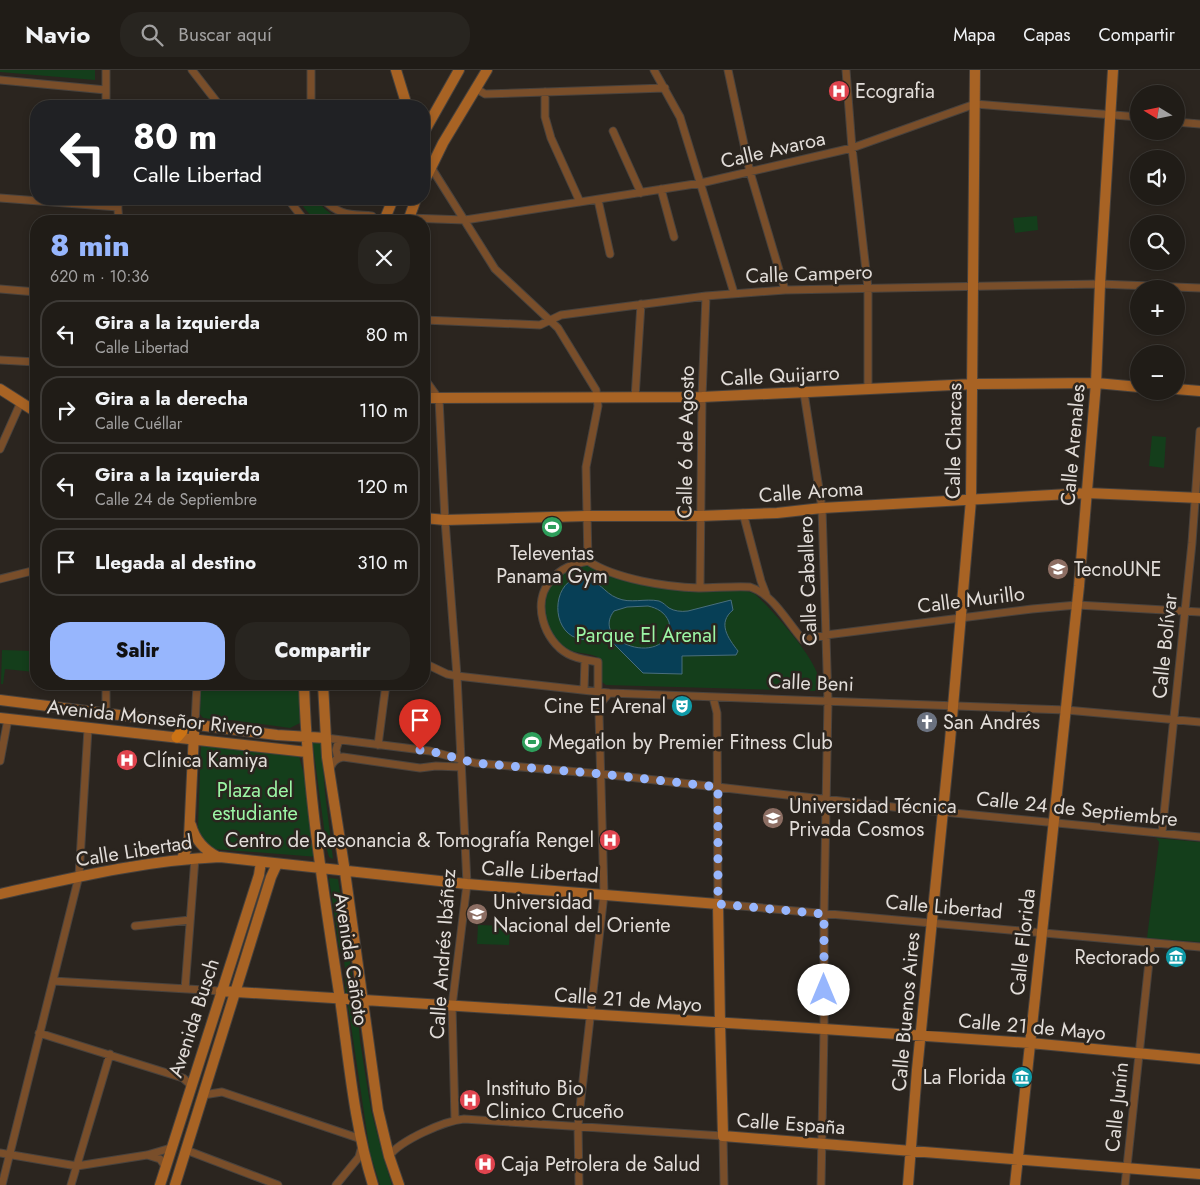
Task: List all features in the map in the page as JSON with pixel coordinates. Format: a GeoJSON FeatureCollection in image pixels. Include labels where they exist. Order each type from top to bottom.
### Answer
{"type":"FeatureCollection","features":[{"type":"Feature","properties":{"kind":"main road"},"geometry":{"type":"LineString","coordinates":[[177,737],[182,732],[182,727],[179,723]]}},
{"type":"Feature","properties":{"kind":"street"},"geometry":{"type":"LineString","coordinates":[[106,70],[106,100]]}},
{"type":"Feature","properties":{"kind":"street"},"geometry":{"type":"LineString","coordinates":[[192,70],[215,100]]}},
{"type":"Feature","properties":{"kind":"street"},"geometry":{"type":"LineString","coordinates":[[311,70],[311,100]]}},
{"type":"Feature","properties":{"kind":"street"},"geometry":{"type":"LineString","coordinates":[[396,70],[405,100]]}},
{"type":"Feature","properties":{"kind":"street"},"geometry":{"type":"LineString","coordinates":[[430,121],[459,70]]}},
{"type":"Feature","properties":{"kind":"street"},"geometry":{"type":"LineString","coordinates":[[430,170],[486,70]]}},
{"type":"Feature","properties":{"kind":"street"},"geometry":{"type":"LineString","coordinates":[[654,70],[680,117],[734,293]]}},
{"type":"Feature","properties":{"kind":"street"},"geometry":{"type":"LineString","coordinates":[[728,70],[750,172],[785,290]]}},
{"type":"Feature","properties":{"kind":"street"},"geometry":{"type":"LineString","coordinates":[[846,70],[852,148],[868,288],[868,388]]}},
{"type":"Feature","properties":{"kind":"street","name":"Calle Charcas"},"geometry":{"type":"LineString","coordinates":[[942,812],[971,500],[975,70]]}},
{"type":"Feature","properties":{"kind":"street","name":"Calle Arenales"},"geometry":{"type":"LineString","coordinates":[[1054,823],[1077,605],[1096,383],[1113,70]]}},
{"type":"Feature","properties":{"kind":"street"},"geometry":{"type":"LineString","coordinates":[[0,80],[106,90]]}},
{"type":"Feature","properties":{"kind":"street"},"geometry":{"type":"LineString","coordinates":[[475,88],[485,94],[665,88]]}},
{"type":"Feature","properties":{"kind":"street"},"geometry":{"type":"LineString","coordinates":[[545,92],[545,117],[551,138],[580,202]]}},
{"type":"Feature","properties":{"kind":"street","name":"Calle Avaroa"},"geometry":{"type":"LineString","coordinates":[[430,220],[465,220],[701,183],[852,148],[974,104],[1130,116]]}},
{"type":"Feature","properties":{"kind":"street"},"geometry":{"type":"LineString","coordinates":[[1185,123],[1200,124]]}},
{"type":"Feature","properties":{"kind":"street"},"geometry":{"type":"LineString","coordinates":[[613,131],[641,193]]}},
{"type":"Feature","properties":{"kind":"street"},"geometry":{"type":"LineString","coordinates":[[432,166],[495,269],[558,328],[596,390],[598,406],[586,467],[588,560],[566,567],[550,580],[545,588],[542,602],[543,621],[549,637],[561,650],[569,655],[598,662],[598,692]]}},
{"type":"Feature","properties":{"kind":"street"},"geometry":{"type":"LineString","coordinates":[[661,189],[674,237]]}},
{"type":"Feature","properties":{"kind":"street"},"geometry":{"type":"LineString","coordinates":[[0,198],[30,200]]}},
{"type":"Feature","properties":{"kind":"street"},"geometry":{"type":"LineString","coordinates":[[598,200],[610,254]]}},
{"type":"Feature","properties":{"kind":"street"},"geometry":{"type":"LineString","coordinates":[[92,205],[118,207],[119,215]]}},
{"type":"Feature","properties":{"kind":"street"},"geometry":{"type":"LineString","coordinates":[[293,205],[300,215]]}},
{"type":"Feature","properties":{"kind":"street"},"geometry":{"type":"LineString","coordinates":[[330,205],[336,211],[362,215]]}},
{"type":"Feature","properties":{"kind":"street","name":"Calle Campero"},"geometry":{"type":"LineString","coordinates":[[430,320],[540,325],[561,315],[706,296],[785,290],[1100,284],[1200,288]]}},
{"type":"Feature","properties":{"kind":"street"},"geometry":{"type":"LineString","coordinates":[[0,289],[30,292]]}},
{"type":"Feature","properties":{"kind":"street","name":"Calle 6 de Agosto"},"geometry":{"type":"LineString","coordinates":[[700,588],[702,397],[706,296]]}},
{"type":"Feature","properties":{"kind":"street"},"geometry":{"type":"LineString","coordinates":[[635,398],[641,304]]}},
{"type":"Feature","properties":{"kind":"street"},"geometry":{"type":"LineString","coordinates":[[0,360],[30,362]]}},
{"type":"Feature","properties":{"kind":"street","name":"Calle Quijarro"},"geometry":{"type":"LineString","coordinates":[[430,398],[702,397],[973,384],[1096,383],[1130,386]]}},
{"type":"Feature","properties":{"kind":"street"},"geometry":{"type":"LineString","coordinates":[[430,386],[439,399]]}},
{"type":"Feature","properties":{"kind":"street"},"geometry":{"type":"LineString","coordinates":[[0,389],[30,408]]}},
{"type":"Feature","properties":{"kind":"street"},"geometry":{"type":"LineString","coordinates":[[1185,390],[1200,391]]}},
{"type":"Feature","properties":{"kind":"street","name":"Calle Caballero"},"geometry":{"type":"LineString","coordinates":[[804,393],[822,508],[828,702],[821,1185]]}},
{"type":"Feature","properties":{"kind":"street","name":"Calle Andrés Ibáñez"},"geometry":{"type":"LineString","coordinates":[[439,399],[445,520],[457,676],[467,884],[452,1006],[455,1120]]}},
{"type":"Feature","properties":{"kind":"street"},"geometry":{"type":"LineString","coordinates":[[0,449],[21,402]]}},
{"type":"Feature","properties":{"kind":"street","name":"Calle Bolívar"},"geometry":{"type":"LineString","coordinates":[[1162,833],[1198,497],[1200,431]]}},
{"type":"Feature","properties":{"kind":"street","name":"Calle Aroma"},"geometry":{"type":"LineString","coordinates":[[430,519],[445,520],[586,516],[700,516],[777,513],[822,508],[1087,492],[1198,497]]}},
{"type":"Feature","properties":{"kind":"street","name":"Calle Murillo"},"geometry":{"type":"LineString","coordinates":[[742,513],[761,581],[768,597],[803,640],[826,635],[1077,605],[1200,612]]}},
{"type":"Feature","properties":{"kind":"street","name":"Calle Murillo"},"geometry":{"type":"LineString","coordinates":[[588,560],[596,566],[620,576],[669,585],[700,588],[750,587],[768,597]]}},
{"type":"Feature","properties":{"kind":"street"},"geometry":{"type":"LineString","coordinates":[[0,579],[30,572]]}},
{"type":"Feature","properties":{"kind":"street"},"geometry":{"type":"LineString","coordinates":[[584,690],[585,660]]}},
{"type":"Feature","properties":{"kind":"street","name":"Calle Beni"},"geometry":{"type":"LineString","coordinates":[[430,666],[447,674],[457,676],[609,693],[828,702],[953,704],[1066,710],[1200,722]]}},
{"type":"Feature","properties":{"kind":"street"},"geometry":{"type":"LineString","coordinates":[[106,690],[106,713]]}},
{"type":"Feature","properties":{"kind":"street"},"geometry":{"type":"LineString","coordinates":[[181,860],[188,846],[197,690]]}},
{"type":"Feature","properties":{"kind":"street","name":"Avenida Cañoto"},"geometry":{"type":"LineString","coordinates":[[304,690],[307,752],[321,870],[361,1142],[374,1185]]}},
{"type":"Feature","properties":{"kind":"street","name":"Avenida Cañoto"},"geometry":{"type":"LineString","coordinates":[[323,690],[329,772],[378,1110],[389,1156],[399,1185]]}},
{"type":"Feature","properties":{"kind":"street"},"geometry":{"type":"LineString","coordinates":[[378,745],[385,690]]}},
{"type":"Feature","properties":{"kind":"street"},"geometry":{"type":"LineString","coordinates":[[579,1185],[578,1126],[604,894],[599,714],[601,703],[609,693]]}},
{"type":"Feature","properties":{"kind":"street"},"geometry":{"type":"LineString","coordinates":[[713,697],[718,713],[718,904],[724,1185]]}},
{"type":"Feature","properties":{"kind":"street","name":"Avenida Monseñor Rivero"},"geometry":{"type":"LineString","coordinates":[[0,700],[278,735],[326,738]]}},
{"type":"Feature","properties":{"kind":"street"},"geometry":{"type":"LineString","coordinates":[[0,761],[4,719]]}},
{"type":"Feature","properties":{"kind":"street","name":"Avenida Monseñor Rivero"},"geometry":{"type":"LineString","coordinates":[[4,719],[307,752]]}},
{"type":"Feature","properties":{"kind":"street"},"geometry":{"type":"LineString","coordinates":[[2,1185],[79,876],[88,729]]}},
{"type":"Feature","properties":{"kind":"street","name":"Calle 24 de Septiembre"},"geometry":{"type":"LineString","coordinates":[[326,738],[430,751],[460,763]]}},
{"type":"Feature","properties":{"kind":"street"},"geometry":{"type":"LineString","coordinates":[[329,772],[331,766],[338,758],[336,750],[340,740]]}},
{"type":"Feature","properties":{"kind":"street"},"geometry":{"type":"LineString","coordinates":[[428,767],[432,759],[430,751]]}},
{"type":"Feature","properties":{"kind":"street","name":"Calle 24 de Septiembre"},"geometry":{"type":"LineString","coordinates":[[338,758],[420,768],[475,763],[602,774],[942,812],[1200,837]]}},
{"type":"Feature","properties":{"kind":"street","name":"Calle Buenos Aires"},"geometry":{"type":"LineString","coordinates":[[908,1185],[920,1036],[942,812]]}},
{"type":"Feature","properties":{"kind":"street"},"geometry":{"type":"LineString","coordinates":[[190,822],[194,835],[202,846],[212,854],[220,857]]}},
{"type":"Feature","properties":{"kind":"street","name":"Calle Florida"},"geometry":{"type":"LineString","coordinates":[[1014,1185],[1054,823]]}},
{"type":"Feature","properties":{"kind":"street","name":"Calle Libertad"},"geometry":{"type":"LineString","coordinates":[[0,894],[79,876],[194,858],[220,857],[321,870],[467,884],[604,894],[1200,947]]}},
{"type":"Feature","properties":{"kind":"street"},"geometry":{"type":"LineString","coordinates":[[185,989],[194,858]]}},
{"type":"Feature","properties":{"kind":"street","name":"Avenida Busch"},"geometry":{"type":"LineString","coordinates":[[160,1183],[259,875],[261,862]]}},
{"type":"Feature","properties":{"kind":"street","name":"Avenida Busch"},"geometry":{"type":"LineString","coordinates":[[174,1185],[276,864]]}},
{"type":"Feature","properties":{"kind":"street"},"geometry":{"type":"LineString","coordinates":[[259,875],[264,873],[271,876]]}},
{"type":"Feature","properties":{"kind":"street"},"geometry":{"type":"LineString","coordinates":[[135,926],[190,920]]}},
{"type":"Feature","properties":{"kind":"street","name":"Calle Junín"},"geometry":{"type":"LineString","coordinates":[[1125,1185],[1151,943]]}},
{"type":"Feature","properties":{"kind":"street"},"geometry":{"type":"LineString","coordinates":[[226,978],[232,984],[240,981]]}},
{"type":"Feature","properties":{"kind":"street","name":"Calle 21 de Mayo"},"geometry":{"type":"LineString","coordinates":[[52,981],[824,1029],[1030,1043],[1200,1059]]}},
{"type":"Feature","properties":{"kind":"street"},"geometry":{"type":"LineString","coordinates":[[39,1033],[183,1078],[191,1085]]}},
{"type":"Feature","properties":{"kind":"street"},"geometry":{"type":"LineString","coordinates":[[70,1185],[110,1054]]}},
{"type":"Feature","properties":{"kind":"street"},"geometry":{"type":"LineString","coordinates":[[203,1095],[222,1092],[361,1142],[359,1157],[336,1185]]}},
{"type":"Feature","properties":{"kind":"street","name":"Calle España"},"geometry":{"type":"LineString","coordinates":[[389,1156],[400,1145],[455,1120],[464,1119],[822,1143],[1200,1174]]}},
{"type":"Feature","properties":{"kind":"street"},"geometry":{"type":"LineString","coordinates":[[176,1132],[184,1138],[190,1135]]}},
{"type":"Feature","properties":{"kind":"street"},"geometry":{"type":"LineString","coordinates":[[0,1153],[77,1166],[147,1155],[180,1145],[186,1150],[278,1185]]}},
{"type":"Feature","properties":{"kind":"street"},"geometry":{"type":"LineString","coordinates":[[147,1155],[160,1159],[172,1171],[180,1168]]}},
{"type":"Feature","properties":{"kind":"street"},"geometry":{"type":"LineString","coordinates":[[349,1171],[359,1166],[368,1169]]}},
{"type":"Feature","properties":{"kind":"street"},"geometry":{"type":"LineString","coordinates":[[160,1183],[168,1179],[174,1185]]}},
{"type":"Feature","properties":{"kind":"green space"},"geometry":{"type":"Polygon","coordinates":[[[0,70],[95,70],[95,80],[0,72],[0,70]]]}},
{"type":"Feature","properties":{"kind":"green space"},"geometry":{"type":"Polygon","coordinates":[[[302,205],[321,205],[333,215],[310,215],[302,205]]]}},
{"type":"Feature","properties":{"kind":"green space"},"geometry":{"type":"Polygon","coordinates":[[[1037,216],[1038,230],[1015,233],[1013,218],[1037,216]]]}},
{"type":"Feature","properties":{"kind":"green space"},"geometry":{"type":"Polygon","coordinates":[[[1152,436],[1166,437],[1164,468],[1149,466],[1152,436]]]}},
{"type":"Feature","properties":{"kind":"green space","name":"Parque El Arenal"},"geometry":{"type":"Polygon","coordinates":[[[581,564],[615,578],[649,586],[694,591],[740,590],[755,594],[781,621],[808,656],[818,676],[815,691],[606,685],[602,682],[601,659],[571,651],[561,646],[549,631],[546,622],[545,603],[551,585],[559,575],[581,564]]]}},
{"type":"Feature","properties":{"kind":"green space"},"geometry":{"type":"Polygon","coordinates":[[[2,650],[30,651],[30,672],[5,669],[3,684],[1,684],[2,650]]]}},
{"type":"Feature","properties":{"kind":"green space"},"geometry":{"type":"Polygon","coordinates":[[[201,690],[299,690],[300,723],[290,728],[203,718],[200,714],[201,690]]]}},
{"type":"Feature","properties":{"kind":"green space"},"geometry":{"type":"Polygon","coordinates":[[[310,738],[321,740],[333,859],[329,857],[327,850],[313,746],[310,738]]]}},
{"type":"Feature","properties":{"kind":"green space","name":"Plaza del estudiante"},"geometry":{"type":"Polygon","coordinates":[[[201,744],[299,756],[307,786],[318,857],[214,849],[203,842],[198,827],[201,744]]]}},
{"type":"Feature","properties":{"kind":"green space"},"geometry":{"type":"Polygon","coordinates":[[[1156,838],[1200,842],[1200,942],[1147,938],[1159,842],[1156,838]]]}},
{"type":"Feature","properties":{"kind":"green space"},"geometry":{"type":"Polygon","coordinates":[[[329,878],[338,879],[355,995],[346,994],[345,965],[339,947],[329,878]]]}},
{"type":"Feature","properties":{"kind":"green space"},"geometry":{"type":"Polygon","coordinates":[[[478,925],[510,926],[509,945],[477,944],[478,925]]]}},
{"type":"Feature","properties":{"kind":"green space"},"geometry":{"type":"Polygon","coordinates":[[[348,1005],[357,1005],[360,1041],[371,1110],[392,1185],[380,1185],[370,1153],[348,1005]]]}},
{"type":"Feature","properties":{"kind":"water"},"geometry":{"type":"Polygon","coordinates":[[[581,577],[593,581],[622,600],[659,601],[669,608],[678,611],[688,611],[731,600],[733,610],[728,615],[725,625],[728,636],[738,651],[736,655],[682,656],[682,674],[643,673],[610,640],[581,639],[572,636],[565,630],[560,622],[558,603],[560,594],[572,580],[581,577]],[[648,606],[627,607],[614,611],[609,622],[611,631],[618,639],[628,645],[640,648],[651,647],[661,643],[668,634],[669,622],[658,609],[648,606]]]}},
{"type":"Feature","properties":{"kind":"place","name":"Ecografia"},"geometry":{"type":"Point","coordinates":[839,91]}},
{"type":"Feature","properties":{"kind":"place","name":"Televentas Panama Gym"},"geometry":{"type":"Point","coordinates":[552,527]}},
{"type":"Feature","properties":{"kind":"place","name":"TecnoUNE"},"geometry":{"type":"Point","coordinates":[1058,569]}},
{"type":"Feature","properties":{"kind":"place","name":"Cine El Arenal"},"geometry":{"type":"Point","coordinates":[682,706]}},
{"type":"Feature","properties":{"kind":"place","name":"San Andrés"},"geometry":{"type":"Point","coordinates":[927,722]}},
{"type":"Feature","properties":{"kind":"place","name":"Megatlon by Premier Fitness Club"},"geometry":{"type":"Point","coordinates":[532,742]}},
{"type":"Feature","properties":{"kind":"place","name":"Clínica Kamiya"},"geometry":{"type":"Point","coordinates":[127,760]}},
{"type":"Feature","properties":{"kind":"place","name":"Universidad Técnica Privada Cosmos"},"geometry":{"type":"Point","coordinates":[773,818]}},
{"type":"Feature","properties":{"kind":"place","name":"Centro de Resonancia & Tomografía Rengel"},"geometry":{"type":"Point","coordinates":[610,840]}},
{"type":"Feature","properties":{"kind":"place","name":"Universidad Nacional del Oriente"},"geometry":{"type":"Point","coordinates":[477,914]}},
{"type":"Feature","properties":{"kind":"place","name":"Rectorado"},"geometry":{"type":"Point","coordinates":[1176,957]}},
{"type":"Feature","properties":{"kind":"place","name":"La Florida"},"geometry":{"type":"Point","coordinates":[1022,1077]}},
{"type":"Feature","properties":{"kind":"place","name":"Instituto Bio Clinico Cruceño"},"geometry":{"type":"Point","coordinates":[470,1100]}},
{"type":"Feature","properties":{"kind":"place","name":"Caja Petrolera de Salud"},"geometry":{"type":"Point","coordinates":[485,1164]}},
{"type":"Feature","properties":{"kind":"route"},"geometry":{"type":"LineString","coordinates":[[420,750],[475,763],[602,774],[718,787],[718,904],[824,914],[824,990]]}}]}
